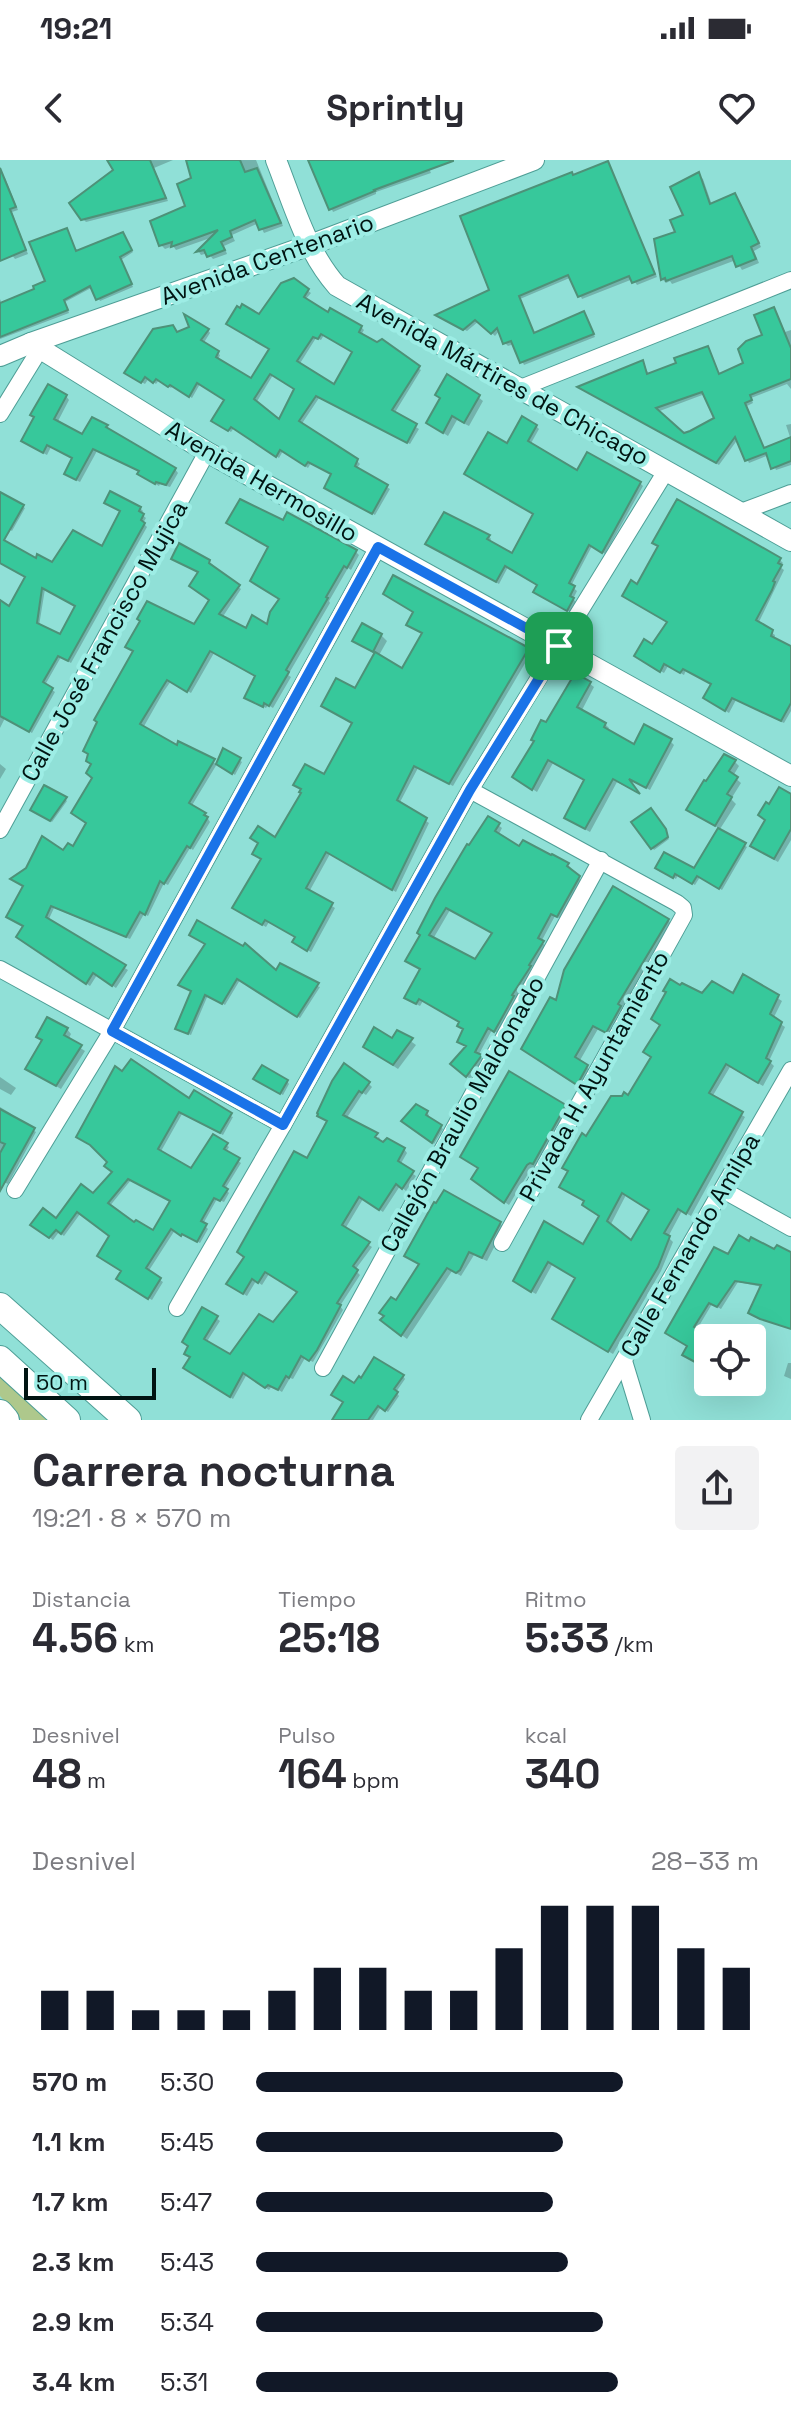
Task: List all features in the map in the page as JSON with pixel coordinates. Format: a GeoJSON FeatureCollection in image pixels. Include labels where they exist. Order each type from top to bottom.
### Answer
{"type":"FeatureCollection","features":[{"type":"Feature","properties":{"kind":"highway"},"geometry":{"type":"LineString","coordinates":[[0,1306],[128,1420]]}},
{"type":"Feature","properties":{"kind":"highway"},"geometry":{"type":"LineString","coordinates":[[0,1359],[67,1420]]}},
{"type":"Feature","properties":{"kind":"highway"},"geometry":{"type":"LineString","coordinates":[[0,1413],[6,1420]]}},
{"type":"Feature","properties":{"kind":"street","name":"Avenida Mártires de Chicago"},"geometry":{"type":"LineString","coordinates":[[276,160],[318,262],[337,286],[791,541]]}},
{"type":"Feature","properties":{"kind":"street","name":"Avenida Centenario"},"geometry":{"type":"LineString","coordinates":[[0,356],[36,346],[534,160]]}},
{"type":"Feature","properties":{"kind":"street"},"geometry":{"type":"LineString","coordinates":[[518,389],[791,280]]}},
{"type":"Feature","properties":{"kind":"street"},"geometry":{"type":"LineString","coordinates":[[0,414],[36,346]]}},
{"type":"Feature","properties":{"kind":"street","name":"Avenida Hermosillo"},"geometry":{"type":"LineString","coordinates":[[36,346],[207,452],[791,776]]}},
{"type":"Feature","properties":{"kind":"street","name":"Calle José Francisco Mujica"},"geometry":{"type":"LineString","coordinates":[[0,830],[207,452]]}},
{"type":"Feature","properties":{"kind":"street"},"geometry":{"type":"LineString","coordinates":[[177,1308],[470,790],[666,471]]}},
{"type":"Feature","properties":{"kind":"street"},"geometry":{"type":"LineString","coordinates":[[741,512],[791,493]]}},
{"type":"Feature","properties":{"kind":"street"},"geometry":{"type":"LineString","coordinates":[[15,1190],[112,1031],[378,547]]}},
{"type":"Feature","properties":{"kind":"street"},"geometry":{"type":"LineString","coordinates":[[470,790],[601,860]]}},
{"type":"Feature","properties":{"kind":"street","name":"Privada H. Ayuntamiento"},"geometry":{"type":"LineString","coordinates":[[502,1243],[684,915],[683,908],[677,903],[601,860]]}},
{"type":"Feature","properties":{"kind":"street","name":"Callejón Braulio Maldonado"},"geometry":{"type":"LineString","coordinates":[[323,1368],[601,860]]}},
{"type":"Feature","properties":{"kind":"street"},"geometry":{"type":"LineString","coordinates":[[0,969],[283,1125]]}},
{"type":"Feature","properties":{"kind":"street","name":"Calle Fernando Amilpa"},"geometry":{"type":"LineString","coordinates":[[589,1420],[791,1070]]}},
{"type":"Feature","properties":{"kind":"street"},"geometry":{"type":"LineString","coordinates":[[723,1190],[791,1228]]}},
{"type":"Feature","properties":{"kind":"street"},"geometry":{"type":"LineString","coordinates":[[624,1361],[642,1420]]}},
{"type":"Feature","properties":{"kind":"green space"},"geometry":{"type":"Polygon","coordinates":[[[0,1377],[48,1420],[22,1420],[0,1396],[0,1377]]]}},
{"type":"Feature","properties":{"kind":"building"},"geometry":{"type":"Polygon","coordinates":[[[107,160],[150,160],[166,198],[81,220],[69,203],[113,170],[107,160]]]}},
{"type":"Feature","properties":{"kind":"building"},"geometry":{"type":"Polygon","coordinates":[[[186,160],[240,160],[245,172],[257,168],[281,223],[259,230],[255,220],[230,231],[232,237],[221,242],[225,250],[207,257],[204,250],[196,252],[218,230],[171,247],[172,242],[159,246],[150,221],[185,206],[177,184],[191,178],[186,160]]]}},
{"type":"Feature","properties":{"kind":"building"},"geometry":{"type":"Polygon","coordinates":[[[308,160],[453,160],[453,161],[329,210],[308,160]]]}},
{"type":"Feature","properties":{"kind":"building"},"geometry":{"type":"Polygon","coordinates":[[[608,161],[655,274],[632,283],[629,276],[578,297],[568,275],[519,296],[534,333],[584,311],[594,334],[520,363],[511,341],[503,344],[497,328],[491,334],[475,320],[463,330],[435,315],[489,290],[460,216],[608,161]]]}},
{"type":"Feature","properties":{"kind":"building"},"geometry":{"type":"Polygon","coordinates":[[[0,168],[16,207],[10,209],[26,250],[0,261],[0,168]]]}},
{"type":"Feature","properties":{"kind":"building"},"geometry":{"type":"Polygon","coordinates":[[[699,172],[710,204],[735,193],[759,243],[751,247],[756,259],[736,267],[732,256],[666,281],[665,278],[661,280],[654,239],[675,232],[670,220],[683,215],[670,187],[699,172]]]}},
{"type":"Feature","properties":{"kind":"building"},"geometry":{"type":"Polygon","coordinates":[[[67,228],[76,251],[123,232],[132,250],[120,257],[132,284],[96,300],[90,286],[64,300],[68,310],[0,337],[0,303],[45,281],[29,242],[67,228]]]}},
{"type":"Feature","properties":{"kind":"building"},"geometry":{"type":"Polygon","coordinates":[[[294,278],[309,289],[304,297],[328,312],[330,308],[362,326],[359,332],[377,342],[382,339],[420,366],[392,410],[417,424],[407,443],[316,396],[299,421],[358,459],[355,466],[388,485],[372,514],[324,488],[331,474],[308,462],[305,466],[280,450],[276,457],[231,427],[228,431],[211,421],[224,400],[197,383],[189,397],[156,379],[153,383],[145,377],[141,383],[124,373],[153,329],[173,325],[177,332],[189,327],[184,314],[209,329],[201,340],[219,351],[216,357],[251,378],[269,349],[226,324],[237,306],[240,308],[242,304],[259,314],[281,283],[294,278]],[[321,334],[318,339],[313,337],[297,361],[334,384],[352,352],[321,334]],[[270,374],[254,399],[279,419],[294,389],[270,374]]]}},
{"type":"Feature","properties":{"kind":"building"},"geometry":{"type":"Polygon","coordinates":[[[774,307],[791,348],[791,379],[750,395],[752,400],[745,403],[764,448],[791,437],[791,461],[771,469],[766,453],[745,461],[735,437],[716,463],[577,387],[643,360],[647,374],[676,363],[674,358],[708,346],[719,374],[743,363],[738,349],[746,341],[762,335],[754,315],[774,307]],[[702,392],[656,408],[684,433],[714,418],[702,392]]]}},
{"type":"Feature","properties":{"kind":"building"},"geometry":{"type":"Polygon","coordinates":[[[447,374],[480,395],[464,423],[452,416],[443,433],[426,423],[440,398],[435,395],[447,374]]]}},
{"type":"Feature","properties":{"kind":"building"},"geometry":{"type":"Polygon","coordinates":[[[48,384],[67,395],[54,419],[82,434],[92,417],[108,425],[106,427],[176,468],[166,485],[155,484],[137,474],[139,471],[93,449],[76,480],[64,474],[72,458],[47,445],[43,453],[21,441],[34,417],[30,415],[48,384]]]}},
{"type":"Feature","properties":{"kind":"building"},"geometry":{"type":"Polygon","coordinates":[[[522,416],[537,425],[528,441],[577,470],[587,452],[641,482],[602,553],[589,545],[569,583],[575,586],[570,596],[574,598],[567,611],[533,592],[537,585],[505,566],[496,582],[425,544],[444,512],[490,535],[487,539],[512,553],[533,514],[464,474],[488,432],[507,443],[522,416]]]}},
{"type":"Feature","properties":{"kind":"building"},"geometry":{"type":"Polygon","coordinates":[[[110,491],[141,507],[139,511],[144,514],[141,520],[145,523],[68,661],[58,656],[43,682],[53,688],[29,732],[0,716],[0,600],[9,606],[25,577],[0,563],[0,492],[24,505],[4,540],[36,558],[37,554],[52,562],[73,530],[102,546],[120,511],[104,503],[110,491]],[[42,588],[37,623],[60,634],[75,606],[42,588]]]}},
{"type":"Feature","properties":{"kind":"building"},"geometry":{"type":"Polygon","coordinates":[[[240,499],[283,520],[287,512],[357,550],[326,597],[269,706],[264,703],[263,707],[244,698],[255,676],[210,651],[187,692],[167,680],[162,688],[140,724],[177,745],[178,741],[215,759],[189,803],[208,817],[164,884],[160,881],[145,915],[140,912],[126,937],[51,906],[46,917],[126,965],[112,986],[93,973],[86,984],[16,937],[23,926],[6,917],[23,886],[10,879],[26,868],[42,836],[63,850],[68,843],[73,846],[86,823],[71,813],[92,778],[86,773],[91,764],[86,761],[88,754],[83,751],[97,722],[94,720],[133,651],[125,647],[147,601],[194,624],[209,600],[189,586],[198,572],[171,559],[179,543],[210,560],[209,563],[240,585],[219,614],[246,628],[252,615],[267,624],[270,612],[279,599],[250,581],[268,547],[226,523],[240,499]]]}},
{"type":"Feature","properties":{"kind":"building"},"geometry":{"type":"Polygon","coordinates":[[[677,499],[781,558],[778,563],[782,565],[773,581],[772,590],[756,620],[773,630],[771,636],[791,646],[791,703],[781,721],[732,698],[725,711],[703,698],[711,684],[683,669],[680,673],[664,664],[660,672],[634,656],[644,639],[652,644],[667,622],[622,596],[631,580],[637,584],[658,546],[652,543],[677,499]]]}},
{"type":"Feature","properties":{"kind":"building"},"geometry":{"type":"Polygon","coordinates":[[[393,575],[529,648],[449,784],[414,766],[397,800],[427,818],[392,890],[326,852],[306,888],[333,903],[307,951],[292,942],[295,937],[265,920],[262,925],[232,908],[261,859],[252,854],[258,843],[250,838],[258,826],[275,837],[301,793],[301,789],[293,785],[305,764],[324,774],[352,723],[321,706],[336,678],[355,688],[375,652],[402,668],[422,633],[406,625],[413,612],[383,594],[393,575]]]}},
{"type":"Feature","properties":{"kind":"building"},"geometry":{"type":"Polygon","coordinates":[[[362,623],[382,634],[373,652],[352,641],[362,623]]]}},
{"type":"Feature","properties":{"kind":"building"},"geometry":{"type":"Polygon","coordinates":[[[575,673],[591,682],[577,707],[606,723],[604,727],[634,744],[644,724],[672,739],[646,788],[629,779],[640,794],[613,779],[585,829],[564,818],[584,780],[548,760],[532,790],[512,777],[534,741],[531,740],[541,720],[546,722],[575,673]]]}},
{"type":"Feature","properties":{"kind":"building"},"geometry":{"type":"Polygon","coordinates":[[[223,748],[241,758],[232,774],[216,764],[223,748]]]}},
{"type":"Feature","properties":{"kind":"building"},"geometry":{"type":"Polygon","coordinates":[[[724,754],[736,760],[729,771],[738,777],[727,794],[732,797],[715,826],[686,810],[724,754]]]}},
{"type":"Feature","properties":{"kind":"building"},"geometry":{"type":"Polygon","coordinates":[[[44,785],[67,797],[50,821],[30,810],[44,785]]]}},
{"type":"Feature","properties":{"kind":"building"},"geometry":{"type":"Polygon","coordinates":[[[779,787],[791,794],[791,829],[774,859],[750,846],[765,820],[758,815],[779,787]]]}},
{"type":"Feature","properties":{"kind":"building"},"geometry":{"type":"Polygon","coordinates":[[[651,808],[668,837],[651,849],[631,822],[651,808]]]}},
{"type":"Feature","properties":{"kind":"building"},"geometry":{"type":"Polygon","coordinates":[[[488,816],[500,823],[495,831],[519,846],[523,840],[569,863],[567,866],[580,876],[557,917],[551,914],[538,938],[544,941],[531,966],[494,1032],[488,1028],[475,1052],[482,1055],[466,1077],[450,1064],[466,1046],[457,1042],[463,1029],[457,1026],[459,1022],[419,999],[416,1004],[404,998],[420,969],[405,961],[435,898],[488,816]],[[446,908],[429,935],[475,959],[492,933],[446,908]]]}},
{"type":"Feature","properties":{"kind":"building"},"geometry":{"type":"Polygon","coordinates":[[[718,828],[746,843],[719,889],[697,876],[692,884],[675,874],[673,878],[655,868],[664,852],[694,868],[718,828]]]}},
{"type":"Feature","properties":{"kind":"building"},"geometry":{"type":"Polygon","coordinates":[[[613,886],[669,919],[618,1004],[621,1006],[606,1033],[593,1026],[575,1057],[588,1065],[577,1085],[521,1049],[550,997],[556,1000],[564,970],[613,886]]]}},
{"type":"Feature","properties":{"kind":"building"},"geometry":{"type":"Polygon","coordinates":[[[197,920],[243,946],[245,943],[276,970],[280,963],[319,983],[297,1017],[237,979],[222,1004],[205,995],[188,1034],[175,1029],[191,991],[178,985],[205,944],[189,935],[197,920]]]}},
{"type":"Feature","properties":{"kind":"building"},"geometry":{"type":"Polygon","coordinates":[[[743,974],[779,995],[770,1014],[782,1022],[766,1058],[771,1061],[758,1083],[726,1064],[709,1093],[743,1112],[686,1214],[678,1209],[664,1233],[670,1236],[658,1267],[608,1352],[552,1319],[575,1278],[548,1262],[531,1292],[513,1281],[544,1221],[583,1244],[599,1216],[582,1205],[584,1201],[559,1187],[568,1171],[562,1168],[582,1133],[586,1136],[611,1096],[622,1096],[624,1092],[628,1095],[651,1057],[643,1052],[660,1025],[651,1019],[670,979],[702,993],[712,981],[733,993],[743,974]],[[622,1193],[607,1221],[631,1240],[649,1210],[622,1193]]]}},
{"type":"Feature","properties":{"kind":"building"},"geometry":{"type":"Polygon","coordinates":[[[47,1017],[68,1028],[64,1035],[82,1045],[56,1086],[25,1069],[42,1040],[36,1037],[47,1017]]]}},
{"type":"Feature","properties":{"kind":"building"},"geometry":{"type":"Polygon","coordinates":[[[374,1027],[392,1038],[397,1030],[413,1038],[393,1065],[363,1047],[374,1027]]]}},
{"type":"Feature","properties":{"kind":"building"},"geometry":{"type":"Polygon","coordinates":[[[131,1059],[189,1098],[194,1090],[232,1113],[220,1133],[179,1112],[158,1149],[191,1168],[213,1134],[228,1143],[224,1149],[240,1158],[223,1186],[228,1189],[220,1201],[214,1198],[201,1221],[207,1224],[197,1242],[171,1229],[146,1268],[161,1278],[148,1299],[116,1279],[121,1271],[97,1256],[109,1236],[77,1212],[61,1234],[56,1230],[49,1238],[30,1225],[43,1208],[56,1218],[81,1184],[93,1193],[112,1172],[104,1166],[107,1162],[90,1145],[76,1137],[115,1066],[122,1071],[131,1059]],[[128,1179],[108,1203],[134,1222],[136,1220],[153,1230],[170,1201],[128,1179]]]}},
{"type":"Feature","properties":{"kind":"building"},"geometry":{"type":"Polygon","coordinates":[[[344,1063],[370,1082],[362,1093],[359,1091],[343,1115],[378,1133],[375,1137],[383,1142],[387,1138],[405,1148],[398,1161],[414,1171],[402,1189],[396,1184],[379,1210],[359,1197],[342,1225],[370,1242],[353,1266],[358,1270],[337,1303],[341,1305],[309,1361],[301,1356],[278,1390],[268,1385],[265,1388],[243,1373],[230,1397],[183,1368],[190,1357],[184,1354],[188,1346],[182,1342],[202,1307],[218,1316],[204,1339],[230,1354],[259,1314],[273,1322],[297,1292],[265,1272],[258,1283],[252,1279],[243,1294],[226,1284],[244,1257],[237,1252],[294,1151],[307,1158],[327,1121],[317,1113],[344,1063]]]}},
{"type":"Feature","properties":{"kind":"building"},"geometry":{"type":"Polygon","coordinates":[[[262,1065],[288,1080],[280,1094],[253,1079],[262,1065]]]}},
{"type":"Feature","properties":{"kind":"building"},"geometry":{"type":"Polygon","coordinates":[[[509,1071],[566,1105],[533,1164],[527,1165],[504,1203],[471,1179],[478,1168],[460,1157],[509,1071]]]}},
{"type":"Feature","properties":{"kind":"building"},"geometry":{"type":"Polygon","coordinates":[[[416,1104],[442,1125],[432,1143],[401,1121],[416,1104]]]}},
{"type":"Feature","properties":{"kind":"building"},"geometry":{"type":"Polygon","coordinates":[[[0,1109],[35,1128],[0,1191],[0,1153],[5,1144],[0,1142],[0,1109]]]}},
{"type":"Feature","properties":{"kind":"building"},"geometry":{"type":"Polygon","coordinates":[[[444,1190],[501,1222],[482,1258],[469,1252],[456,1273],[447,1268],[401,1336],[380,1320],[384,1316],[379,1313],[391,1297],[396,1300],[419,1264],[404,1256],[444,1190]]]}},
{"type":"Feature","properties":{"kind":"building"},"geometry":{"type":"Polygon","coordinates":[[[739,1235],[749,1241],[751,1237],[774,1249],[777,1245],[791,1252],[791,1329],[748,1313],[761,1285],[735,1281],[717,1307],[709,1303],[694,1324],[694,1361],[682,1355],[687,1346],[665,1333],[714,1247],[728,1254],[739,1235]]]}},
{"type":"Feature","properties":{"kind":"building"},"geometry":{"type":"Polygon","coordinates":[[[374,1357],[404,1375],[394,1389],[398,1392],[385,1411],[378,1406],[368,1420],[332,1420],[343,1402],[331,1395],[343,1376],[354,1383],[359,1376],[361,1378],[374,1357]]]}},
{"type":"Feature","properties":{"kind":"route"},"geometry":{"type":"LineString","coordinates":[[378,547],[559,646],[470,790],[283,1125],[112,1031],[378,547]]}}]}
